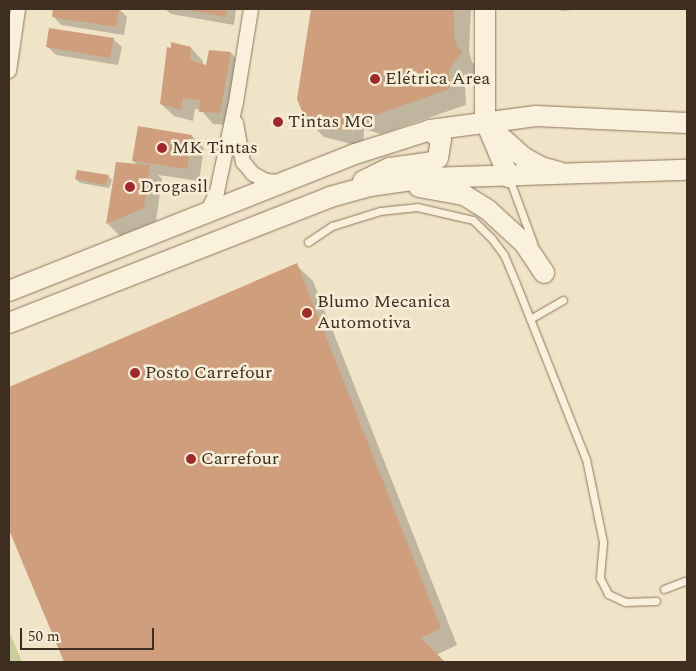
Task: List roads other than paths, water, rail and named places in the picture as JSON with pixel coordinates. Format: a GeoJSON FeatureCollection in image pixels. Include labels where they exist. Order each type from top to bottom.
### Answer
{"type":"FeatureCollection","features":[{"type":"Feature","properties":{"kind":"main road"},"geometry":{"type":"LineString","coordinates":[[485,9],[484,120],[509,177]]}},
{"type":"Feature","properties":{"kind":"main road"},"geometry":{"type":"LineString","coordinates":[[9,291],[355,154],[430,130],[484,120],[536,116],[687,123]]}},
{"type":"Feature","properties":{"kind":"main road"},"geometry":{"type":"LineString","coordinates":[[484,120],[506,144],[523,156],[541,167],[573,176]]}},
{"type":"Feature","properties":{"kind":"main road"},"geometry":{"type":"LineString","coordinates":[[9,323],[330,197],[390,168],[438,158],[441,140],[430,130]]}},
{"type":"Feature","properties":{"kind":"main road"},"geometry":{"type":"LineString","coordinates":[[330,197],[392,183],[427,178],[573,176],[687,170]]}},
{"type":"Feature","properties":{"kind":"main road"},"geometry":{"type":"LineString","coordinates":[[392,183],[464,195],[507,224],[524,243],[544,272]]}},
{"type":"Feature","properties":{"kind":"street"},"geometry":{"type":"LineString","coordinates":[[9,71],[18,9]]}},
{"type":"Feature","properties":{"kind":"street"},"geometry":{"type":"LineString","coordinates":[[207,212],[217,192],[236,102],[250,9]]}},
{"type":"Feature","properties":{"kind":"street"},"geometry":{"type":"LineString","coordinates":[[236,102],[238,143],[243,162],[253,174],[266,181],[287,182]]}},
{"type":"Feature","properties":{"kind":"lane"},"geometry":{"type":"LineString","coordinates":[[509,177],[544,272]]}},
{"type":"Feature","properties":{"kind":"lane"},"geometry":{"type":"LineString","coordinates":[[308,242],[332,226],[380,211],[417,207],[473,220],[504,255],[591,478],[603,542],[600,578],[608,594],[625,602],[656,602]]}},
{"type":"Feature","properties":{"kind":"lane"},"geometry":{"type":"LineString","coordinates":[[530,319],[563,300]]}},
{"type":"Feature","properties":{"kind":"lane"},"geometry":{"type":"LineString","coordinates":[[664,589],[687,580]]}},
{"type":"Feature","properties":{"kind":"place","name":"Elétrica Area"},"geometry":{"type":"Point","coordinates":[375,79]}},
{"type":"Feature","properties":{"kind":"place","name":"Tintas MC"},"geometry":{"type":"Point","coordinates":[278,122]}},
{"type":"Feature","properties":{"kind":"place","name":"MK Tintas"},"geometry":{"type":"Point","coordinates":[162,148]}},
{"type":"Feature","properties":{"kind":"place","name":"Drogasil"},"geometry":{"type":"Point","coordinates":[130,187]}},
{"type":"Feature","properties":{"kind":"place","name":"Blumo Mecanica Automotiva"},"geometry":{"type":"Point","coordinates":[307,313]}},
{"type":"Feature","properties":{"kind":"place","name":"Posto Carrefour"},"geometry":{"type":"Point","coordinates":[135,373]}},
{"type":"Feature","properties":{"kind":"place","name":"Carrefour"},"geometry":{"type":"Point","coordinates":[191,459]}}]}
